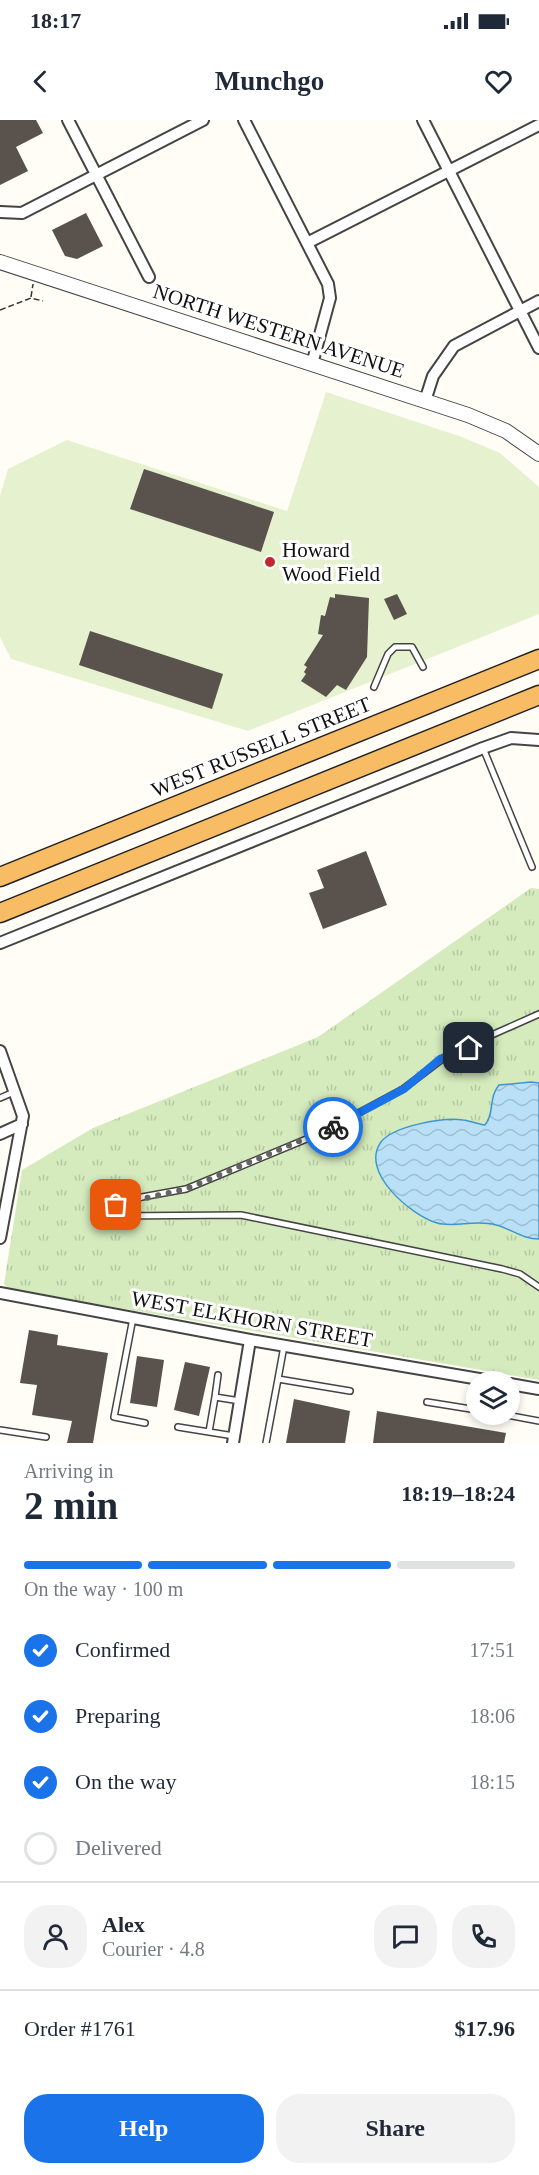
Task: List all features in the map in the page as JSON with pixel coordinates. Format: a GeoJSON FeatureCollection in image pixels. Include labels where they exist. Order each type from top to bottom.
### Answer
{"type":"FeatureCollection","features":[{"type":"Feature","properties":{"kind":"highway","name":"WEST RUSSELL STREET"},"geometry":{"type":"LineString","coordinates":[[0,877],[539,658]]}},
{"type":"Feature","properties":{"kind":"highway"},"geometry":{"type":"LineString","coordinates":[[491,715],[539,688]]}},
{"type":"Feature","properties":{"kind":"highway"},"geometry":{"type":"LineString","coordinates":[[0,913],[539,696]]}},
{"type":"Feature","properties":{"kind":"street"},"geometry":{"type":"LineString","coordinates":[[69,120],[149,277]]}},
{"type":"Feature","properties":{"kind":"street"},"geometry":{"type":"LineString","coordinates":[[0,212],[22,213],[203,120]]}},
{"type":"Feature","properties":{"kind":"street"},"geometry":{"type":"LineString","coordinates":[[244,120],[328,284],[330,298],[312,364]]}},
{"type":"Feature","properties":{"kind":"street"},"geometry":{"type":"LineString","coordinates":[[423,120],[539,348]]}},
{"type":"Feature","properties":{"kind":"street"},"geometry":{"type":"LineString","coordinates":[[307,243],[539,124]]}},
{"type":"Feature","properties":{"kind":"street","name":"NORTH WESTERN AVENUE"},"geometry":{"type":"LineString","coordinates":[[0,262],[425,400],[490,424],[539,454]]}},
{"type":"Feature","properties":{"kind":"street"},"geometry":{"type":"LineString","coordinates":[[425,400],[433,376],[450,350],[539,301]]}},
{"type":"Feature","properties":{"kind":"street"},"geometry":{"type":"LineString","coordinates":[[0,943],[483,748],[511,738],[539,740]]}},
{"type":"Feature","properties":{"kind":"street"},"geometry":{"type":"LineString","coordinates":[[0,1051],[3,1066],[15,1091],[23,1116],[0,1238]]}},
{"type":"Feature","properties":{"kind":"street"},"geometry":{"type":"LineString","coordinates":[[0,1134],[21,1124]]}},
{"type":"Feature","properties":{"kind":"street","name":"WEST ELKHORN STREET"},"geometry":{"type":"LineString","coordinates":[[0,1293],[250,1340],[466,1377]]}},
{"type":"Feature","properties":{"kind":"street"},"geometry":{"type":"LineString","coordinates":[[233,1439],[250,1340]]}},
{"type":"Feature","properties":{"kind":"street"},"geometry":{"type":"LineString","coordinates":[[520,1386],[539,1389]]}},
{"type":"Feature","properties":{"kind":"lane"},"geometry":{"type":"LineString","coordinates":[[374,687],[388,654],[395,647],[412,647],[423,667]]}},
{"type":"Feature","properties":{"kind":"lane"},"geometry":{"type":"LineString","coordinates":[[483,748],[532,867]]}},
{"type":"Feature","properties":{"kind":"lane"},"geometry":{"type":"LineString","coordinates":[[539,1014],[440,1059],[404,1089],[321,1133],[186,1189],[142,1197],[116,1205],[108,1212],[112,1216],[241,1215],[502,1269],[520,1274],[539,1287]]}},
{"type":"Feature","properties":{"kind":"lane"},"geometry":{"type":"LineString","coordinates":[[0,1098],[15,1091]]}},
{"type":"Feature","properties":{"kind":"lane"},"geometry":{"type":"LineString","coordinates":[[133,1318],[114,1417],[145,1423]]}},
{"type":"Feature","properties":{"kind":"lane"},"geometry":{"type":"LineString","coordinates":[[266,1443],[284,1346]]}},
{"type":"Feature","properties":{"kind":"lane"},"geometry":{"type":"LineString","coordinates":[[209,1432],[218,1375]]}},
{"type":"Feature","properties":{"kind":"lane"},"geometry":{"type":"LineString","coordinates":[[278,1379],[350,1391]]}},
{"type":"Feature","properties":{"kind":"lane"},"geometry":{"type":"LineString","coordinates":[[215,1397],[240,1401]]}},
{"type":"Feature","properties":{"kind":"lane"},"geometry":{"type":"LineString","coordinates":[[427,1402],[466,1408]]}},
{"type":"Feature","properties":{"kind":"lane"},"geometry":{"type":"LineString","coordinates":[[520,1418],[539,1421]]}},
{"type":"Feature","properties":{"kind":"lane"},"geometry":{"type":"LineString","coordinates":[[178,1427],[233,1439]]}},
{"type":"Feature","properties":{"kind":"lane"},"geometry":{"type":"LineString","coordinates":[[0,1430],[46,1437]]}},
{"type":"Feature","properties":{"kind":"path"},"geometry":{"type":"LineString","coordinates":[[0,309],[31,298],[43,301]]}},
{"type":"Feature","properties":{"kind":"green space","name":"Howard Wood Field"},"geometry":{"type":"Polygon","coordinates":[[[326,392],[462,437],[500,453],[539,487],[539,614],[248,731],[11,659],[0,637],[0,496],[8,469],[67,440],[287,511],[326,392]]]}},
{"type":"Feature","properties":{"kind":"green space"},"geometry":{"type":"Polygon","coordinates":[[[531,888],[539,889],[539,1380],[520,1377],[520,1371],[487,1371],[67,1299],[8,1288],[4,1284],[22,1170],[93,1128],[318,1037],[531,888]]]}},
{"type":"Feature","properties":{"kind":"water"},"geometry":{"type":"Polygon","coordinates":[[[539,1083],[539,1239],[489,1223],[450,1225],[437,1223],[415,1212],[402,1202],[382,1179],[377,1166],[376,1154],[381,1142],[387,1136],[407,1127],[444,1120],[455,1119],[485,1125],[499,1085],[539,1083]]]}},
{"type":"Feature","properties":{"kind":"building"},"geometry":{"type":"Polygon","coordinates":[[[0,120],[36,120],[43,133],[16,147],[28,171],[0,185],[0,120]]]}},
{"type":"Feature","properties":{"kind":"building"},"geometry":{"type":"Polygon","coordinates":[[[86,213],[103,246],[77,259],[65,256],[52,230],[86,213]]]}},
{"type":"Feature","properties":{"kind":"building"},"geometry":{"type":"Polygon","coordinates":[[[144,469],[274,512],[261,552],[130,509],[144,469]]]}},
{"type":"Feature","properties":{"kind":"building"},"geometry":{"type":"Polygon","coordinates":[[[335,594],[369,598],[367,657],[346,690],[337,685],[326,697],[301,681],[306,674],[304,672],[307,667],[304,665],[323,635],[318,634],[321,615],[325,616],[330,597],[335,598],[335,594]]]}},
{"type":"Feature","properties":{"kind":"building"},"geometry":{"type":"Polygon","coordinates":[[[397,594],[407,614],[394,620],[384,599],[397,594]]]}},
{"type":"Feature","properties":{"kind":"building"},"geometry":{"type":"Polygon","coordinates":[[[90,631],[223,674],[212,709],[79,665],[90,631]]]}},
{"type":"Feature","properties":{"kind":"building"},"geometry":{"type":"Polygon","coordinates":[[[366,851],[387,905],[323,929],[309,893],[324,888],[317,870],[366,851]]]}},
{"type":"Feature","properties":{"kind":"building"},"geometry":{"type":"Polygon","coordinates":[[[29,1330],[58,1335],[57,1345],[108,1353],[93,1443],[67,1443],[72,1421],[32,1415],[37,1385],[20,1383],[29,1330]]]}},
{"type":"Feature","properties":{"kind":"building"},"geometry":{"type":"Polygon","coordinates":[[[137,1356],[164,1360],[157,1407],[130,1403],[137,1356]]]}},
{"type":"Feature","properties":{"kind":"building"},"geometry":{"type":"Polygon","coordinates":[[[185,1362],[210,1367],[199,1416],[174,1410],[185,1362]]]}},
{"type":"Feature","properties":{"kind":"building"},"geometry":{"type":"Polygon","coordinates":[[[294,1399],[350,1411],[345,1443],[286,1443],[294,1399]]]}},
{"type":"Feature","properties":{"kind":"building"},"geometry":{"type":"Polygon","coordinates":[[[377,1411],[506,1433],[504,1443],[373,1443],[377,1411]]]}},
{"type":"Feature","properties":{"kind":"way so far"},"geometry":{"type":"LineString","coordinates":[[116,1205],[142,1197],[170,1194],[186,1189],[333,1127]]}},
{"type":"Feature","properties":{"kind":"place","name":"Howard Wood Field"},"geometry":{"type":"Point","coordinates":[270,562]}},
{"type":"Feature","properties":{"kind":"route"},"geometry":{"type":"LineString","coordinates":[[333,1127],[404,1089],[440,1059],[469,1048]]}}]}
